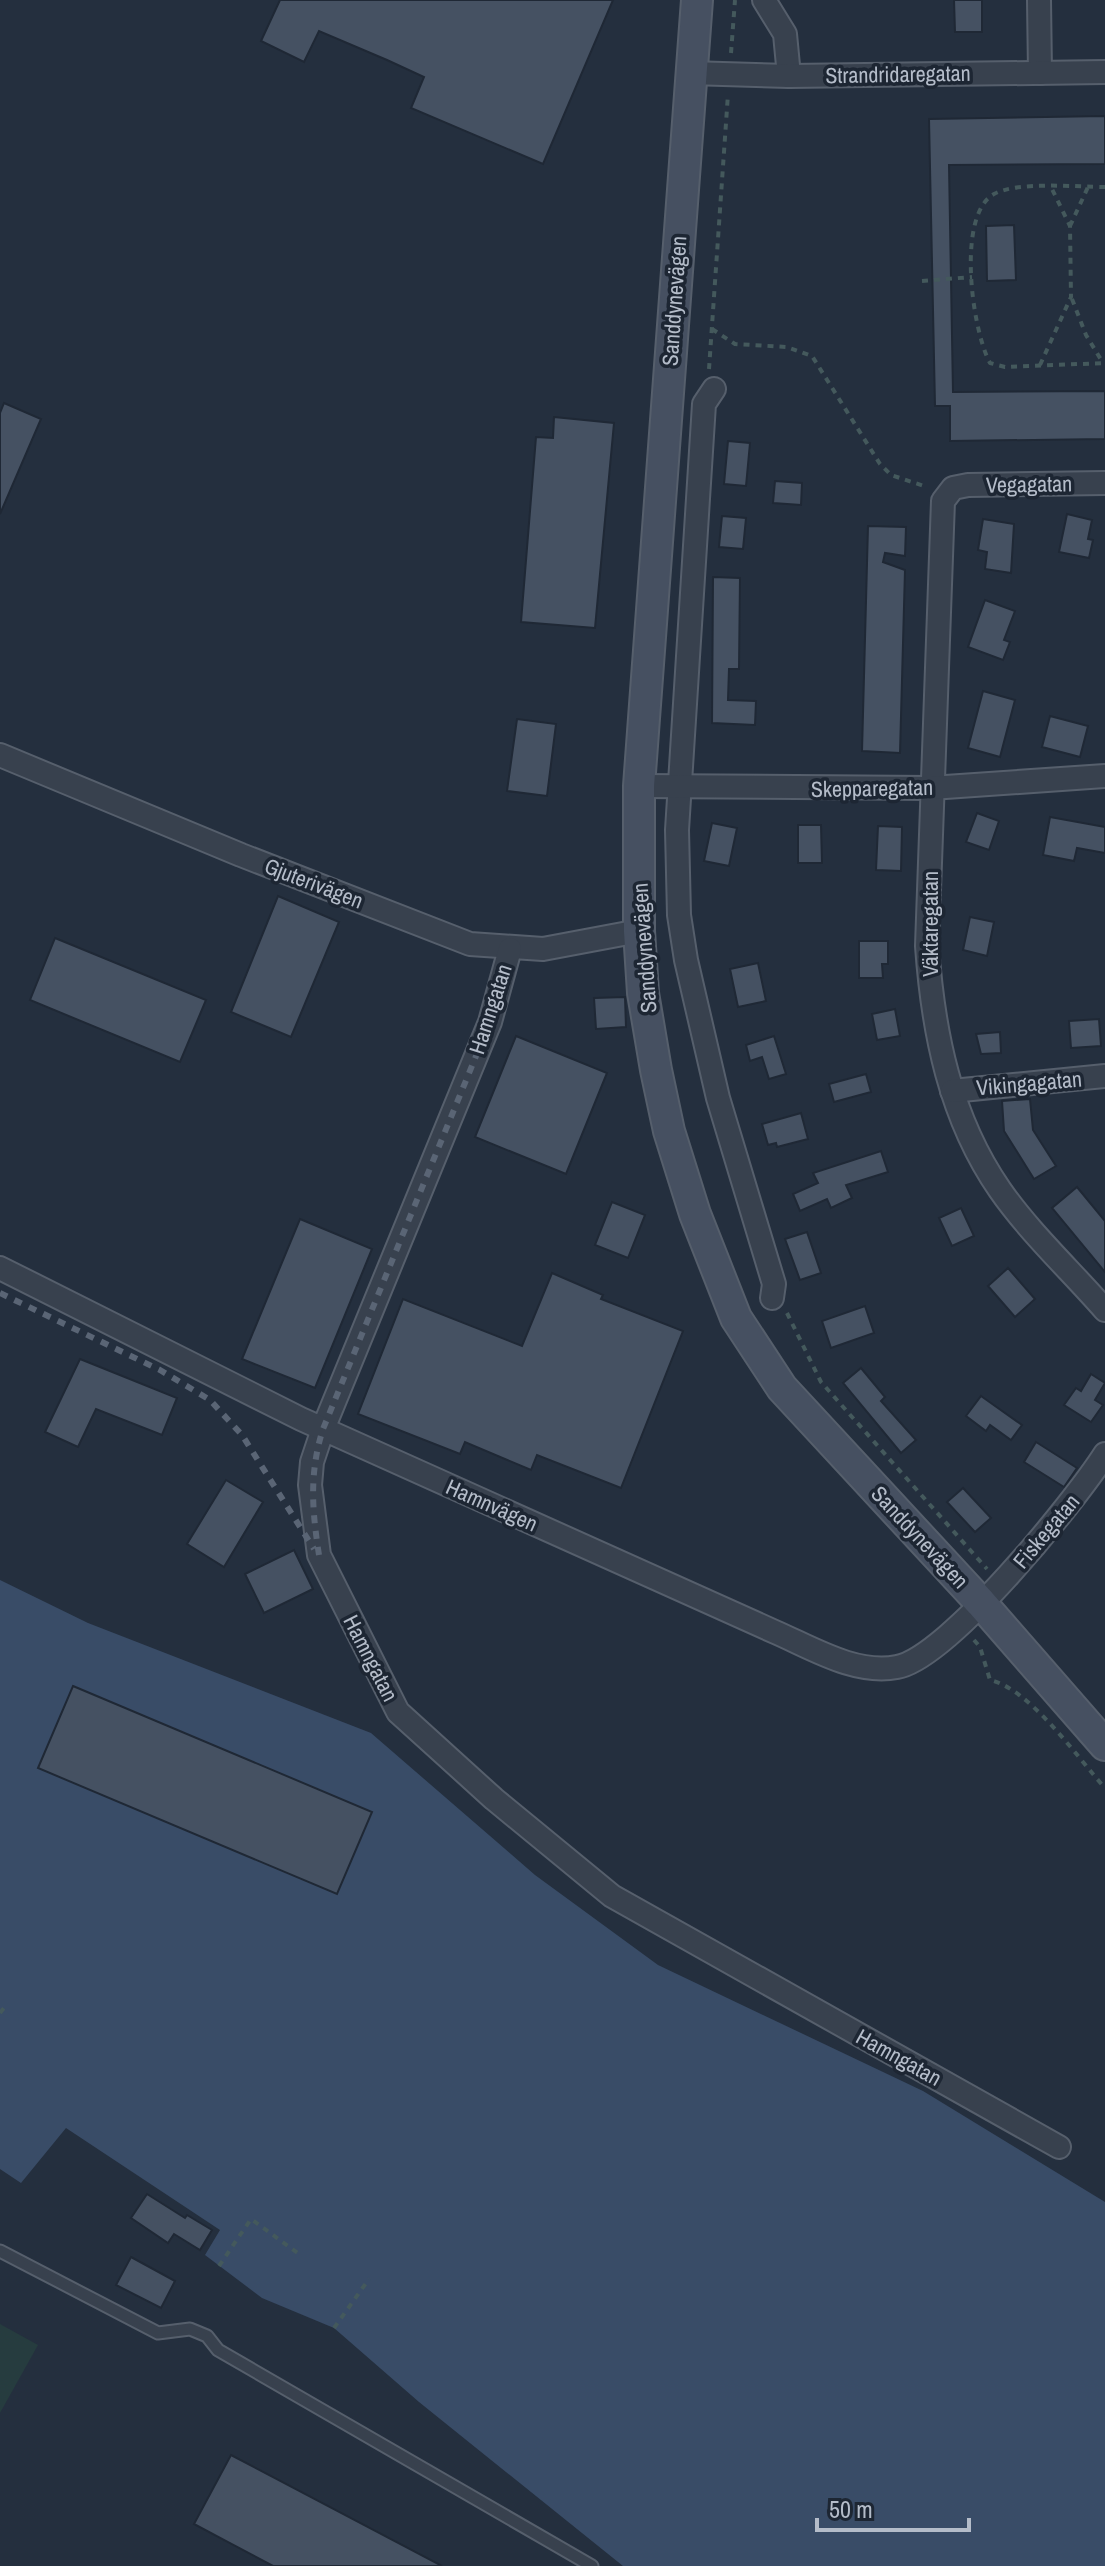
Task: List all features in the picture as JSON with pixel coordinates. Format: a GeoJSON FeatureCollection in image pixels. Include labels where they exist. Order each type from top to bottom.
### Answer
{"type":"FeatureCollection","features":[{"type":"Feature","properties":{"kind":"street","name":"Sanddynevägen"},"geometry":{"type":"LineString","coordinates":[[697,0],[639,786],[639,931],[643,993],[669,1131],[704,1242],[736,1318],[782,1388],[990,1594],[1105,1745]]}},
{"type":"Feature","properties":{"kind":"street"},"geometry":{"type":"LineString","coordinates":[[764,0],[785,34],[789,76]]}},
{"type":"Feature","properties":{"kind":"street"},"geometry":{"type":"LineString","coordinates":[[1039,0],[1040,73]]}},
{"type":"Feature","properties":{"kind":"street","name":"Strandridaregatan"},"geometry":{"type":"LineString","coordinates":[[690,73],[789,76],[1105,72]]}},
{"type":"Feature","properties":{"kind":"street","name":"Sanddynevägen"},"geometry":{"type":"LineString","coordinates":[[714,389],[704,404],[677,873],[686,960],[718,1098],[774,1284],[772,1298]]}},
{"type":"Feature","properties":{"kind":"street","name":"Vegagatan"},"geometry":{"type":"LineString","coordinates":[[950,492],[968,485],[1105,483]]}},
{"type":"Feature","properties":{"kind":"street","name":"Väktaregatan"},"geometry":{"type":"LineString","coordinates":[[950,492],[940,517],[927,946],[932,1012],[952,1091],[972,1140],[1001,1190],[1105,1310]]}},
{"type":"Feature","properties":{"kind":"street","name":"Gjuterivägen"},"geometry":{"type":"LineString","coordinates":[[0,755],[241,855],[455,938],[510,949],[543,949],[639,931]]}},
{"type":"Feature","properties":{"kind":"street","name":"Skepparegatan"},"geometry":{"type":"LineString","coordinates":[[639,786],[931,788],[1105,776]]}},
{"type":"Feature","properties":{"kind":"street","name":"Hamngatan"},"geometry":{"type":"LineString","coordinates":[[510,949],[490,1022],[312,1462],[310,1485],[319,1555],[398,1712],[494,1799],[612,1896],[1059,2147]]}},
{"type":"Feature","properties":{"kind":"street","name":"Vikingagatan"},"geometry":{"type":"LineString","coordinates":[[952,1091],[1105,1076]]}},
{"type":"Feature","properties":{"kind":"street","name":"Hamnvägen"},"geometry":{"type":"LineString","coordinates":[[0,1268],[323,1429],[846,1663],[870,1669],[917,1662],[990,1594]]}},
{"type":"Feature","properties":{"kind":"street","name":"Fiskegatan"},"geometry":{"type":"LineString","coordinates":[[990,1594],[1070,1505],[1105,1454]]}},
{"type":"Feature","properties":{"kind":"lane"},"geometry":{"type":"LineString","coordinates":[[0,2251],[158,2333],[190,2329],[207,2336],[218,2350],[592,2566]]}},
{"type":"Feature","properties":{"kind":"path"},"geometry":{"type":"LineString","coordinates":[[714,389],[709,374],[735,0]]}},
{"type":"Feature","properties":{"kind":"path"},"geometry":{"type":"LineString","coordinates":[[1051,187],[1070,226],[1071,297],[1086,335],[1104,363]]}},
{"type":"Feature","properties":{"kind":"path"},"geometry":{"type":"LineString","coordinates":[[1104,363],[1005,367],[990,363],[981,346],[972,277],[973,233],[983,201],[998,192],[1051,187],[1105,187]]}},
{"type":"Feature","properties":{"kind":"path"},"geometry":{"type":"LineString","coordinates":[[1070,226],[1088,187]]}},
{"type":"Feature","properties":{"kind":"path"},"geometry":{"type":"LineString","coordinates":[[922,281],[972,277]]}},
{"type":"Feature","properties":{"kind":"path"},"geometry":{"type":"LineString","coordinates":[[1040,365],[1071,297]]}},
{"type":"Feature","properties":{"kind":"path"},"geometry":{"type":"LineString","coordinates":[[712,329],[735,344],[787,347],[812,356],[880,464],[891,475],[950,492]]}},
{"type":"Feature","properties":{"kind":"path"},"geometry":{"type":"LineString","coordinates":[[772,1298],[784,1304],[802,1350],[821,1382],[990,1594]]}},
{"type":"Feature","properties":{"kind":"path"},"geometry":{"type":"LineString","coordinates":[[958,1624],[980,1647],[990,1680],[1007,1684],[1024,1699],[1105,1788]]}},
{"type":"Feature","properties":{"kind":"path"},"geometry":{"type":"LineString","coordinates":[[219,2266],[251,2219],[299,2254]]}},
{"type":"Feature","properties":{"kind":"path"},"geometry":{"type":"LineString","coordinates":[[334,2328],[369,2279]]}},
{"type":"Feature","properties":{"kind":"green space"},"geometry":{"type":"Polygon","coordinates":[[[0,2324],[38,2345],[0,2413],[0,2324]]]}},
{"type":"Feature","properties":{"kind":"water"},"geometry":{"type":"Polygon","coordinates":[[[0,1580],[88,1623],[371,1733],[535,1875],[658,1965],[923,2091],[1105,2202],[1105,2566],[623,2566],[419,2402],[334,2328],[262,2298],[205,2255],[220,2230],[66,2128],[21,2183],[0,2169],[0,1580]]]}},
{"type":"Feature","properties":{"kind":"building"},"geometry":{"type":"Polygon","coordinates":[[[280,0],[613,0],[543,164],[411,108],[424,77],[387,60],[319,31],[304,62],[261,41],[280,0]]]}},
{"type":"Feature","properties":{"kind":"building"},"geometry":{"type":"Polygon","coordinates":[[[954,0],[982,0],[982,32],[955,32],[954,0]]]}},
{"type":"Feature","properties":{"kind":"building"},"geometry":{"type":"Polygon","coordinates":[[[1105,116],[1105,164],[949,165],[953,392],[1105,391],[1105,439],[950,441],[950,406],[935,406],[929,119],[1105,116]]]}},
{"type":"Feature","properties":{"kind":"building"},"geometry":{"type":"Polygon","coordinates":[[[1014,225],[1016,280],[987,281],[986,226],[1014,225]]]}},
{"type":"Feature","properties":{"kind":"building"},"geometry":{"type":"Polygon","coordinates":[[[4,403],[41,419],[0,514],[0,413],[4,403]]]}},
{"type":"Feature","properties":{"kind":"building"},"geometry":{"type":"Polygon","coordinates":[[[554,417],[614,423],[595,628],[521,622],[536,437],[553,438],[554,417]]]}},
{"type":"Feature","properties":{"kind":"building"},"geometry":{"type":"Polygon","coordinates":[[[728,441],[750,443],[746,486],[724,484],[728,441]]]}},
{"type":"Feature","properties":{"kind":"building"},"geometry":{"type":"Polygon","coordinates":[[[775,481],[802,483],[801,505],[773,503],[775,481]]]}},
{"type":"Feature","properties":{"kind":"building"},"geometry":{"type":"Polygon","coordinates":[[[1067,514],[1092,520],[1088,539],[1093,540],[1089,558],[1059,552],[1067,514]]]}},
{"type":"Feature","properties":{"kind":"building"},"geometry":{"type":"Polygon","coordinates":[[[722,516],[746,518],[743,549],[719,547],[722,516]]]}},
{"type":"Feature","properties":{"kind":"building"},"geometry":{"type":"Polygon","coordinates":[[[983,519],[1014,524],[1011,573],[985,569],[987,552],[978,550],[983,519]]]}},
{"type":"Feature","properties":{"kind":"building"},"geometry":{"type":"Polygon","coordinates":[[[868,526],[906,527],[905,556],[885,553],[883,562],[905,570],[900,753],[862,751],[868,526]]]}},
{"type":"Feature","properties":{"kind":"building"},"geometry":{"type":"Polygon","coordinates":[[[713,577],[740,578],[739,669],[729,669],[728,700],[756,701],[755,725],[712,723],[713,577]]]}},
{"type":"Feature","properties":{"kind":"building"},"geometry":{"type":"Polygon","coordinates":[[[985,600],[1015,611],[1004,640],[1010,642],[1003,660],[968,647],[985,600]]]}},
{"type":"Feature","properties":{"kind":"building"},"geometry":{"type":"Polygon","coordinates":[[[983,691],[1015,700],[1000,757],[968,748],[983,691]]]}},
{"type":"Feature","properties":{"kind":"building"},"geometry":{"type":"Polygon","coordinates":[[[1050,716],[1088,726],[1080,757],[1042,747],[1050,716]]]}},
{"type":"Feature","properties":{"kind":"building"},"geometry":{"type":"Polygon","coordinates":[[[517,719],[556,724],[547,796],[507,791],[517,719]]]}},
{"type":"Feature","properties":{"kind":"building"},"geometry":{"type":"Polygon","coordinates":[[[977,813],[999,821],[989,850],[966,842],[977,813]]]}},
{"type":"Feature","properties":{"kind":"building"},"geometry":{"type":"Polygon","coordinates":[[[1050,817],[1105,827],[1105,853],[1077,848],[1074,861],[1043,855],[1050,817]]]}},
{"type":"Feature","properties":{"kind":"building"},"geometry":{"type":"Polygon","coordinates":[[[712,823],[737,828],[729,866],[704,861],[712,823]]]}},
{"type":"Feature","properties":{"kind":"building"},"geometry":{"type":"Polygon","coordinates":[[[798,825],[821,825],[822,863],[798,863],[798,825]]]}},
{"type":"Feature","properties":{"kind":"building"},"geometry":{"type":"Polygon","coordinates":[[[878,826],[902,827],[901,871],[876,870],[878,826]]]}},
{"type":"Feature","properties":{"kind":"building"},"geometry":{"type":"Polygon","coordinates":[[[278,896],[339,922],[291,1037],[231,1012],[278,896]]]}},
{"type":"Feature","properties":{"kind":"building"},"geometry":{"type":"Polygon","coordinates":[[[970,917],[994,922],[987,956],[963,950],[970,917]]]}},
{"type":"Feature","properties":{"kind":"building"},"geometry":{"type":"Polygon","coordinates":[[[55,938],[206,1000],[180,1062],[30,1000],[55,938]]]}},
{"type":"Feature","properties":{"kind":"building"},"geometry":{"type":"Polygon","coordinates":[[[859,941],[888,941],[888,964],[882,964],[883,978],[859,978],[859,941]]]}},
{"type":"Feature","properties":{"kind":"building"},"geometry":{"type":"Polygon","coordinates":[[[758,963],[766,1001],[738,1007],[730,969],[758,963]]]}},
{"type":"Feature","properties":{"kind":"building"},"geometry":{"type":"Polygon","coordinates":[[[625,997],[626,1027],[596,1029],[594,998],[625,997]]]}},
{"type":"Feature","properties":{"kind":"building"},"geometry":{"type":"Polygon","coordinates":[[[895,1009],[900,1036],[877,1040],[872,1014],[895,1009]]]}},
{"type":"Feature","properties":{"kind":"building"},"geometry":{"type":"Polygon","coordinates":[[[1099,1019],[1101,1046],[1071,1048],[1069,1021],[1099,1019]]]}},
{"type":"Feature","properties":{"kind":"building"},"geometry":{"type":"Polygon","coordinates":[[[1000,1032],[1001,1053],[981,1054],[976,1034],[1000,1032]]]}},
{"type":"Feature","properties":{"kind":"building"},"geometry":{"type":"Polygon","coordinates":[[[516,1036],[607,1073],[566,1174],[475,1137],[516,1036]]]}},
{"type":"Feature","properties":{"kind":"building"},"geometry":{"type":"Polygon","coordinates":[[[774,1036],[786,1074],[769,1079],[762,1057],[750,1061],[746,1045],[774,1036]]]}},
{"type":"Feature","properties":{"kind":"building"},"geometry":{"type":"Polygon","coordinates":[[[866,1074],[871,1092],[834,1102],[829,1084],[866,1074]]]}},
{"type":"Feature","properties":{"kind":"building"},"geometry":{"type":"Polygon","coordinates":[[[1030,1099],[1033,1130],[1056,1166],[1034,1179],[1004,1131],[1002,1101],[1030,1099]]]}},
{"type":"Feature","properties":{"kind":"building"},"geometry":{"type":"Polygon","coordinates":[[[801,1113],[808,1139],[777,1147],[776,1143],[768,1145],[762,1124],[801,1113]]]}},
{"type":"Feature","properties":{"kind":"building"},"geometry":{"type":"Polygon","coordinates":[[[881,1151],[888,1172],[846,1185],[852,1198],[831,1208],[827,1199],[800,1211],[793,1194],[818,1183],[813,1173],[881,1151]]]}},
{"type":"Feature","properties":{"kind":"building"},"geometry":{"type":"Polygon","coordinates":[[[1077,1187],[1105,1221],[1105,1272],[1052,1208],[1077,1187]]]}},
{"type":"Feature","properties":{"kind":"building"},"geometry":{"type":"Polygon","coordinates":[[[612,1202],[645,1215],[628,1258],[595,1245],[612,1202]]]}},
{"type":"Feature","properties":{"kind":"building"},"geometry":{"type":"Polygon","coordinates":[[[961,1208],[974,1236],[952,1246],[939,1218],[961,1208]]]}},
{"type":"Feature","properties":{"kind":"building"},"geometry":{"type":"Polygon","coordinates":[[[300,1219],[372,1249],[315,1388],[242,1359],[300,1219]]]}},
{"type":"Feature","properties":{"kind":"building"},"geometry":{"type":"Polygon","coordinates":[[[807,1232],[821,1273],[800,1280],[785,1239],[807,1232]]]}},
{"type":"Feature","properties":{"kind":"building"},"geometry":{"type":"Polygon","coordinates":[[[1008,1268],[1035,1299],[1015,1317],[988,1286],[1008,1268]]]}},
{"type":"Feature","properties":{"kind":"building"},"geometry":{"type":"Polygon","coordinates":[[[552,1273],[603,1295],[601,1299],[683,1331],[621,1488],[537,1455],[531,1470],[465,1442],[460,1454],[358,1414],[403,1299],[522,1346],[552,1273]]]}},
{"type":"Feature","properties":{"kind":"building"},"geometry":{"type":"Polygon","coordinates":[[[865,1306],[874,1333],[831,1348],[822,1321],[865,1306]]]}},
{"type":"Feature","properties":{"kind":"building"},"geometry":{"type":"Polygon","coordinates":[[[80,1359],[177,1398],[162,1435],[96,1409],[78,1447],[45,1432],[80,1359]]]}},
{"type":"Feature","properties":{"kind":"building"},"geometry":{"type":"Polygon","coordinates":[[[861,1368],[885,1397],[881,1401],[916,1440],[901,1453],[843,1383],[861,1368]]]}},
{"type":"Feature","properties":{"kind":"building"},"geometry":{"type":"Polygon","coordinates":[[[1091,1374],[1105,1383],[1095,1400],[1103,1405],[1091,1422],[1064,1405],[1076,1388],[1081,1391],[1091,1374]]]}},
{"type":"Feature","properties":{"kind":"building"},"geometry":{"type":"Polygon","coordinates":[[[981,1396],[1022,1425],[1011,1440],[990,1425],[986,1431],[966,1416],[981,1396]]]}},
{"type":"Feature","properties":{"kind":"building"},"geometry":{"type":"Polygon","coordinates":[[[1036,1442],[1077,1468],[1064,1487],[1024,1462],[1036,1442]]]}},
{"type":"Feature","properties":{"kind":"building"},"geometry":{"type":"Polygon","coordinates":[[[226,1480],[263,1502],[224,1567],[187,1544],[226,1480]]]}},
{"type":"Feature","properties":{"kind":"building"},"geometry":{"type":"Polygon","coordinates":[[[963,1488],[991,1518],[975,1532],[947,1502],[963,1488]]]}},
{"type":"Feature","properties":{"kind":"building"},"geometry":{"type":"Polygon","coordinates":[[[294,1550],[313,1589],[264,1613],[245,1574],[294,1550]]]}},
{"type":"Feature","properties":{"kind":"building"},"geometry":{"type":"Polygon","coordinates":[[[73,1686],[372,1812],[337,1894],[38,1768],[73,1686]]]}},
{"type":"Feature","properties":{"kind":"building"},"geometry":{"type":"Polygon","coordinates":[[[147,2194],[185,2218],[187,2215],[212,2230],[200,2250],[174,2234],[168,2243],[131,2218],[147,2194]]]}},
{"type":"Feature","properties":{"kind":"building"},"geometry":{"type":"Polygon","coordinates":[[[131,2257],[175,2281],[161,2308],[116,2285],[131,2257]]]}},
{"type":"Feature","properties":{"kind":"building"},"geometry":{"type":"Polygon","coordinates":[[[231,2455],[442,2566],[273,2566],[194,2524],[231,2455]]]}},
{"type":"Feature","properties":{"kind":"railway"},"geometry":{"type":"LineString","coordinates":[[319,1555],[313,1492],[315,1461],[323,1429],[490,1022]]}},
{"type":"Feature","properties":{"kind":"railway"},"geometry":{"type":"LineString","coordinates":[[0,1293],[160,1370],[210,1400],[242,1435],[314,1549]]}}]}
